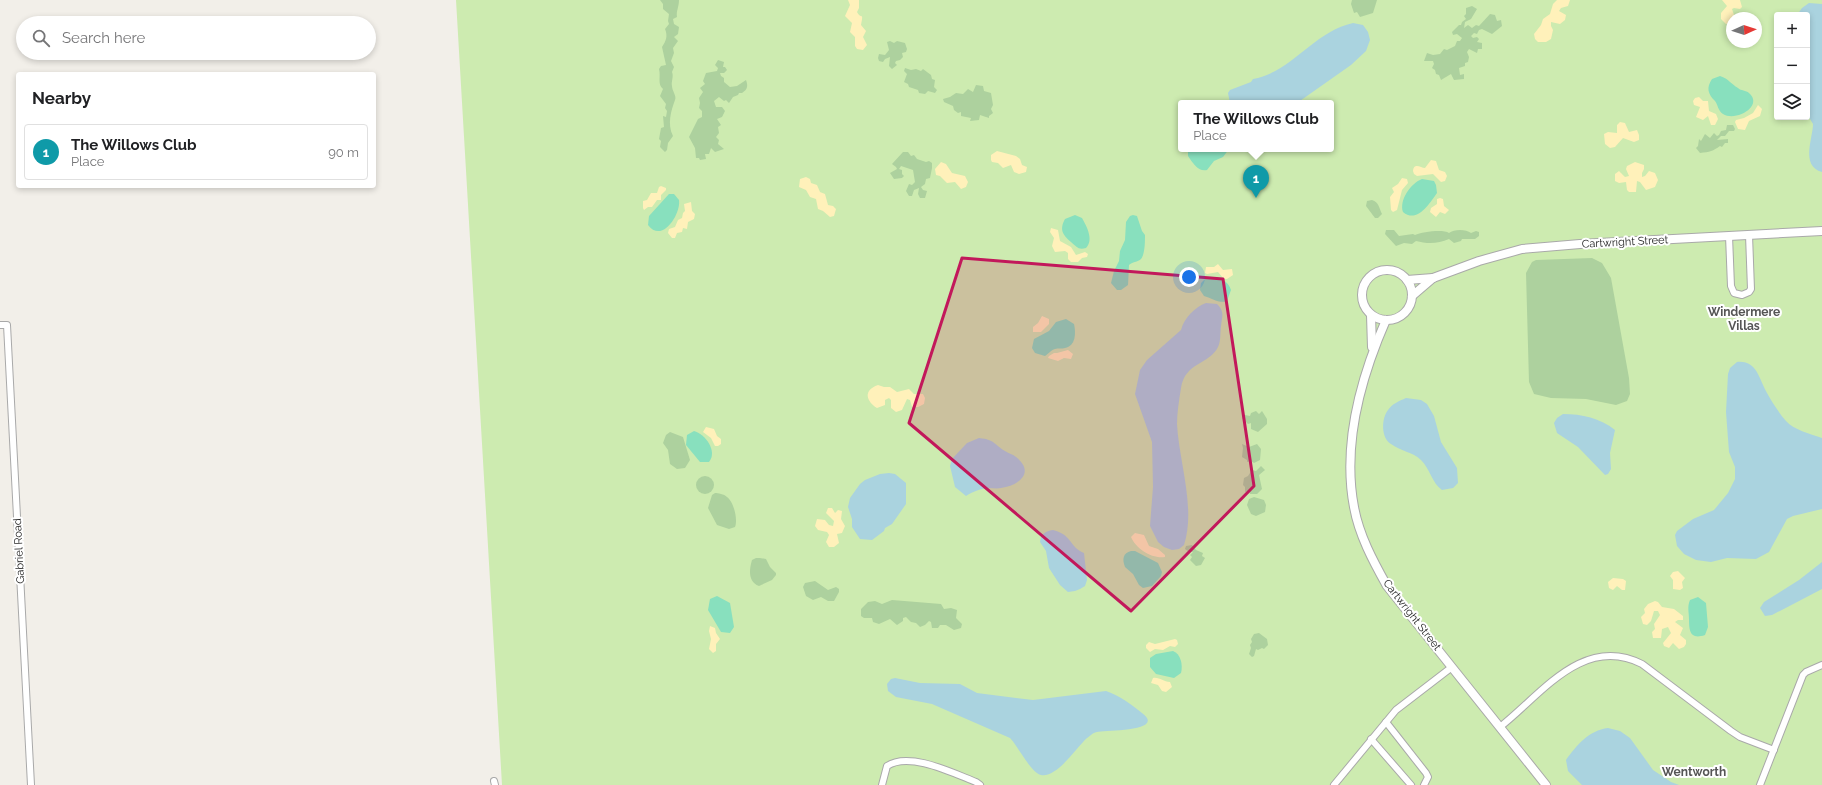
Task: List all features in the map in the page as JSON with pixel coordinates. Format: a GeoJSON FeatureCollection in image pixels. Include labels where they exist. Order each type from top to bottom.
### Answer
{"type":"FeatureCollection","features":[{"type":"Feature","properties":{"kind":"street","name":"Cartwright Street"},"geometry":{"type":"LineString","coordinates":[[1407,280],[1433,278],[1479,261],[1522,249],[1580,244],[1822,231]]}},
{"type":"Feature","properties":{"kind":"street"},"geometry":{"type":"LineString","coordinates":[[1729,236],[1731,286],[1734,293],[1742,295],[1749,292],[1751,289],[1749,235]]}},
{"type":"Feature","properties":{"kind":"street"},"geometry":{"type":"LineString","coordinates":[[1389,269],[1396,271],[1407,280],[1411,287],[1412,296],[1411,302],[1404,313],[1393,319],[1386,320],[1371,315],[1363,303],[1362,289],[1369,276],[1375,272],[1389,269]]}},
{"type":"Feature","properties":{"kind":"street","name":"Cartwright Street"},"geometry":{"type":"LineString","coordinates":[[1412,296],[1433,278]]}},
{"type":"Feature","properties":{"kind":"street","name":"Cartwright Street"},"geometry":{"type":"LineString","coordinates":[[1371,315],[1373,330],[1372,353]]}},
{"type":"Feature","properties":{"kind":"street","name":"Cartwright Street"},"geometry":{"type":"LineString","coordinates":[[1386,320],[1372,353],[1353,428],[1350,478],[1354,508],[1363,538],[1373,562],[1387,586],[1546,785]]}},
{"type":"Feature","properties":{"kind":"street","name":"Gabriel Road"},"geometry":{"type":"LineString","coordinates":[[0,325],[7,325],[31,785]]}},
{"type":"Feature","properties":{"kind":"street"},"geometry":{"type":"LineString","coordinates":[[1500,727],[1548,686],[1579,663],[1596,656],[1612,656],[1627,658],[1642,664],[1740,737],[1774,750]]}},
{"type":"Feature","properties":{"kind":"street"},"geometry":{"type":"LineString","coordinates":[[1760,785],[1803,675],[1806,672],[1822,665]]}},
{"type":"Feature","properties":{"kind":"street"},"geometry":{"type":"LineString","coordinates":[[1334,785],[1396,710],[1452,667]]}},
{"type":"Feature","properties":{"kind":"street"},"geometry":{"type":"LineString","coordinates":[[1386,722],[1426,773],[1428,778],[1424,785]]}},
{"type":"Feature","properties":{"kind":"street"},"geometry":{"type":"LineString","coordinates":[[1371,739],[1410,785]]}},
{"type":"Feature","properties":{"kind":"street"},"geometry":{"type":"LineString","coordinates":[[882,785],[887,766],[894,761],[903,760],[933,766],[976,782],[980,785]]}},
{"type":"Feature","properties":{"kind":"highlighted area"},"geometry":{"type":"Polygon","coordinates":[[[962,258],[1223,279],[1254,486],[1131,611],[909,423],[962,258]]]}},
{"type":"Feature","properties":{"kind":"green space"},"geometry":{"type":"Polygon","coordinates":[[[456,0],[1822,0],[1822,785],[502,785],[456,0]]]}},
{"type":"Feature","properties":{"kind":"green space"},"geometry":{"type":"Polygon","coordinates":[[[660,0],[679,0],[677,17],[673,19],[674,24],[679,27],[678,34],[674,37],[678,41],[673,48],[674,53],[671,61],[674,67],[672,72],[672,88],[675,95],[670,122],[673,136],[668,143],[667,150],[665,152],[660,147],[661,141],[659,139],[661,128],[664,127],[663,116],[666,117],[667,111],[665,108],[666,104],[660,96],[663,89],[660,83],[659,69],[661,66],[666,65],[662,47],[665,43],[665,29],[669,24],[669,14],[663,9],[663,4],[660,0]]]}},
{"type":"Feature","properties":{"kind":"green space"},"geometry":{"type":"Polygon","coordinates":[[[1352,0],[1377,0],[1373,13],[1360,17],[1357,12],[1354,13],[1351,4],[1352,0]]]}},
{"type":"Feature","properties":{"kind":"green space"},"geometry":{"type":"Polygon","coordinates":[[[1472,6],[1477,9],[1471,19],[1465,22],[1464,28],[1468,25],[1472,28],[1476,25],[1479,26],[1490,14],[1495,15],[1497,21],[1501,20],[1502,26],[1492,34],[1482,29],[1479,30],[1477,34],[1474,33],[1471,36],[1479,39],[1477,42],[1482,43],[1482,49],[1478,49],[1477,53],[1469,49],[1467,52],[1469,57],[1468,62],[1465,63],[1465,66],[1459,68],[1460,75],[1464,74],[1464,79],[1454,80],[1451,74],[1441,80],[1439,75],[1436,74],[1435,70],[1432,68],[1434,64],[1433,61],[1424,61],[1427,53],[1433,55],[1440,54],[1444,49],[1447,50],[1455,46],[1457,41],[1460,41],[1462,38],[1457,34],[1453,35],[1452,32],[1466,19],[1464,16],[1466,14],[1466,8],[1472,6]]]}},
{"type":"Feature","properties":{"kind":"green space"},"geometry":{"type":"Polygon","coordinates":[[[890,41],[894,43],[897,41],[905,43],[907,49],[906,52],[902,53],[903,57],[896,61],[895,63],[897,65],[892,69],[889,66],[890,57],[885,59],[883,62],[879,61],[878,58],[879,54],[885,55],[889,50],[887,42],[890,41]]]}},
{"type":"Feature","properties":{"kind":"green space"},"geometry":{"type":"Polygon","coordinates":[[[718,60],[724,62],[723,67],[727,70],[724,73],[720,73],[724,78],[724,82],[730,87],[737,86],[746,80],[747,87],[742,93],[739,93],[733,97],[729,103],[719,97],[714,101],[716,107],[722,107],[725,111],[722,117],[717,119],[721,125],[718,127],[719,133],[716,137],[719,140],[718,144],[724,149],[715,152],[711,148],[709,154],[705,154],[706,159],[700,160],[699,158],[696,158],[695,148],[689,137],[698,119],[702,117],[702,111],[699,108],[699,98],[703,92],[700,88],[705,84],[703,81],[706,73],[717,71],[718,68],[715,65],[718,60]]]}},
{"type":"Feature","properties":{"kind":"green space"},"geometry":{"type":"Polygon","coordinates":[[[905,68],[921,71],[923,69],[931,75],[932,79],[935,80],[934,87],[937,90],[935,93],[928,91],[925,94],[919,93],[918,90],[909,87],[908,84],[904,82],[907,74],[904,71],[905,68]]]}},
{"type":"Feature","properties":{"kind":"green space"},"geometry":{"type":"Polygon","coordinates":[[[1720,76],[1739,89],[1749,93],[1753,98],[1751,107],[1735,116],[1728,116],[1720,111],[1709,93],[1708,88],[1712,79],[1720,76]]]}},
{"type":"Feature","properties":{"kind":"green space"},"geometry":{"type":"Polygon","coordinates":[[[976,85],[983,86],[984,91],[991,93],[993,105],[991,109],[993,113],[989,116],[989,118],[980,115],[979,120],[970,121],[971,118],[961,116],[961,112],[958,113],[954,110],[953,106],[944,102],[943,99],[956,93],[963,94],[968,89],[973,92],[976,85]]]}},
{"type":"Feature","properties":{"kind":"green space"},"geometry":{"type":"Polygon","coordinates":[[[1727,125],[1733,125],[1735,129],[1734,131],[1729,131],[1725,136],[1721,136],[1717,140],[1728,139],[1728,143],[1725,143],[1722,147],[1720,146],[1711,151],[1700,153],[1696,148],[1698,146],[1699,139],[1701,141],[1705,134],[1710,138],[1714,133],[1717,136],[1719,135],[1721,131],[1726,130],[1727,125]]]}},
{"type":"Feature","properties":{"kind":"green space"},"geometry":{"type":"Polygon","coordinates":[[[903,152],[908,152],[911,156],[914,155],[917,159],[932,163],[930,178],[926,179],[925,184],[921,187],[923,190],[927,191],[925,198],[920,198],[918,194],[919,188],[914,190],[912,196],[909,196],[906,191],[909,184],[912,185],[915,182],[913,170],[901,166],[899,169],[902,170],[902,174],[904,176],[902,178],[894,179],[890,173],[897,169],[892,164],[903,152]]]}},
{"type":"Feature","properties":{"kind":"green space"},"geometry":{"type":"Polygon","coordinates":[[[1188,152],[1227,152],[1223,157],[1214,161],[1207,170],[1201,170],[1198,168],[1188,156],[1188,152]]]}},
{"type":"Feature","properties":{"kind":"green space"},"geometry":{"type":"Polygon","coordinates":[[[1422,179],[1434,181],[1437,193],[1423,211],[1413,216],[1408,215],[1403,212],[1402,207],[1404,197],[1414,184],[1422,179]]]}},
{"type":"Feature","properties":{"kind":"green space"},"geometry":{"type":"Polygon","coordinates":[[[669,194],[674,194],[679,200],[679,206],[674,219],[670,225],[664,229],[659,231],[653,230],[648,225],[649,216],[669,194]]]}},
{"type":"Feature","properties":{"kind":"green space"},"geometry":{"type":"Polygon","coordinates":[[[1372,200],[1377,204],[1382,214],[1378,218],[1375,218],[1366,206],[1367,201],[1372,200]]]}},
{"type":"Feature","properties":{"kind":"green space"},"geometry":{"type":"Polygon","coordinates":[[[1075,215],[1082,218],[1088,229],[1090,237],[1086,248],[1081,249],[1076,247],[1066,237],[1062,229],[1065,219],[1075,215]]]}},
{"type":"Feature","properties":{"kind":"green space"},"geometry":{"type":"Polygon","coordinates":[[[1130,216],[1137,216],[1142,231],[1145,235],[1144,251],[1141,259],[1129,265],[1128,285],[1121,290],[1117,290],[1111,283],[1114,271],[1119,261],[1120,251],[1125,240],[1126,222],[1130,216]]]}},
{"type":"Feature","properties":{"kind":"green space"},"geometry":{"type":"Polygon","coordinates":[[[1386,230],[1394,230],[1399,236],[1415,235],[1432,231],[1449,233],[1460,230],[1471,233],[1476,231],[1479,232],[1479,236],[1475,239],[1462,239],[1461,241],[1454,243],[1449,239],[1432,243],[1416,241],[1412,244],[1404,243],[1396,246],[1385,234],[1386,230]]]}},
{"type":"Feature","properties":{"kind":"green space"},"geometry":{"type":"Polygon","coordinates":[[[1592,258],[1602,263],[1611,278],[1629,378],[1630,394],[1627,401],[1616,405],[1586,399],[1551,398],[1534,394],[1529,382],[1526,273],[1532,262],[1536,260],[1592,258]]]}},
{"type":"Feature","properties":{"kind":"green space"},"geometry":{"type":"Polygon","coordinates":[[[1207,277],[1222,279],[1230,287],[1231,290],[1227,301],[1218,301],[1204,296],[1200,290],[1201,283],[1207,277]]]}},
{"type":"Feature","properties":{"kind":"green space"},"geometry":{"type":"Polygon","coordinates":[[[1066,319],[1074,324],[1075,335],[1071,345],[1069,347],[1051,351],[1045,356],[1035,353],[1032,348],[1034,339],[1049,331],[1056,322],[1066,319]]]}},
{"type":"Feature","properties":{"kind":"green space"},"geometry":{"type":"Polygon","coordinates":[[[1256,411],[1259,414],[1262,411],[1267,419],[1267,424],[1258,432],[1251,429],[1251,423],[1248,424],[1242,418],[1245,415],[1250,416],[1251,413],[1256,411]]]}},
{"type":"Feature","properties":{"kind":"green space"},"geometry":{"type":"Polygon","coordinates":[[[694,431],[706,439],[711,448],[712,453],[709,462],[700,462],[686,445],[687,435],[694,431]]]}},
{"type":"Feature","properties":{"kind":"green space"},"geometry":{"type":"Polygon","coordinates":[[[670,432],[683,437],[690,460],[685,468],[677,469],[670,464],[668,450],[663,443],[666,435],[670,432]]]}},
{"type":"Feature","properties":{"kind":"green space"},"geometry":{"type":"Polygon","coordinates":[[[1242,444],[1249,447],[1257,444],[1261,449],[1260,460],[1254,463],[1251,461],[1247,462],[1247,460],[1242,457],[1242,444]]]}},
{"type":"Feature","properties":{"kind":"green space"},"geometry":{"type":"Polygon","coordinates":[[[1261,466],[1265,470],[1259,475],[1262,489],[1257,494],[1250,494],[1249,491],[1245,492],[1245,487],[1243,485],[1244,478],[1248,476],[1252,470],[1256,471],[1261,466]]]}},
{"type":"Feature","properties":{"kind":"green space"},"geometry":{"type":"Polygon","coordinates":[[[705,476],[711,479],[714,485],[711,491],[705,494],[699,491],[696,485],[699,479],[705,476]]]}},
{"type":"Feature","properties":{"kind":"green space"},"geometry":{"type":"Polygon","coordinates":[[[715,493],[726,496],[732,503],[736,516],[735,527],[729,529],[717,525],[708,508],[712,495],[715,493]]]}},
{"type":"Feature","properties":{"kind":"green space"},"geometry":{"type":"Polygon","coordinates":[[[1254,497],[1264,500],[1266,505],[1265,512],[1256,516],[1251,514],[1247,505],[1249,499],[1254,497]]]}},
{"type":"Feature","properties":{"kind":"green space"},"geometry":{"type":"Polygon","coordinates":[[[1192,545],[1196,550],[1203,553],[1202,556],[1205,558],[1201,565],[1196,566],[1190,560],[1192,557],[1190,555],[1193,552],[1189,552],[1185,549],[1186,546],[1192,545]]]}},
{"type":"Feature","properties":{"kind":"green space"},"geometry":{"type":"Polygon","coordinates":[[[1135,551],[1158,563],[1162,572],[1161,576],[1152,586],[1143,588],[1139,585],[1133,574],[1125,567],[1124,557],[1126,553],[1135,551]]]}},
{"type":"Feature","properties":{"kind":"green space"},"geometry":{"type":"Polygon","coordinates":[[[756,558],[766,559],[770,567],[776,573],[772,580],[759,586],[753,582],[750,575],[752,560],[756,558]]]}},
{"type":"Feature","properties":{"kind":"green space"},"geometry":{"type":"Polygon","coordinates":[[[815,581],[828,590],[836,587],[839,589],[834,601],[828,601],[821,597],[813,600],[806,596],[803,587],[805,583],[815,581]]]}},
{"type":"Feature","properties":{"kind":"green space"},"geometry":{"type":"Polygon","coordinates":[[[717,596],[730,603],[734,627],[730,633],[721,632],[708,610],[710,599],[717,596]]]}},
{"type":"Feature","properties":{"kind":"green space"},"geometry":{"type":"Polygon","coordinates":[[[1698,597],[1706,603],[1708,627],[1705,635],[1696,636],[1690,631],[1688,607],[1690,600],[1698,597]]]}},
{"type":"Feature","properties":{"kind":"green space"},"geometry":{"type":"Polygon","coordinates":[[[892,600],[941,604],[944,609],[951,608],[957,610],[956,618],[962,624],[961,628],[954,630],[946,625],[940,625],[938,628],[932,628],[931,622],[929,621],[920,627],[906,617],[903,618],[903,621],[897,625],[890,619],[879,624],[873,622],[872,618],[864,618],[861,616],[861,609],[868,602],[875,601],[882,604],[892,600]]]}},
{"type":"Feature","properties":{"kind":"green space"},"geometry":{"type":"Polygon","coordinates":[[[1259,633],[1267,639],[1268,645],[1264,649],[1256,649],[1254,656],[1252,657],[1249,654],[1251,648],[1250,645],[1252,642],[1251,639],[1254,634],[1259,633]]]}},
{"type":"Feature","properties":{"kind":"green space"},"geometry":{"type":"Polygon","coordinates":[[[1173,651],[1180,657],[1182,667],[1181,673],[1174,678],[1156,674],[1150,667],[1150,658],[1156,654],[1173,651]]]}},
{"type":"Feature","properties":{"kind":"sand"},"geometry":{"type":"Polygon","coordinates":[[[848,0],[859,0],[859,8],[857,12],[862,17],[861,25],[866,31],[863,37],[867,45],[863,50],[857,49],[855,46],[855,37],[850,32],[852,23],[845,16],[850,5],[848,0]]]}},
{"type":"Feature","properties":{"kind":"sand"},"geometry":{"type":"Polygon","coordinates":[[[1557,0],[1570,0],[1568,6],[1561,8],[1559,11],[1566,15],[1565,20],[1560,24],[1551,22],[1553,30],[1551,39],[1546,42],[1538,42],[1535,39],[1534,34],[1541,25],[1543,19],[1550,14],[1553,4],[1557,0]]]}},
{"type":"Feature","properties":{"kind":"sand"},"geometry":{"type":"Polygon","coordinates":[[[1722,0],[1740,0],[1742,7],[1740,9],[1732,9],[1733,12],[1726,12],[1726,24],[1721,19],[1721,13],[1727,6],[1722,0]]]}},
{"type":"Feature","properties":{"kind":"sand"},"geometry":{"type":"Polygon","coordinates":[[[1699,97],[1703,101],[1708,101],[1709,111],[1716,114],[1718,119],[1715,125],[1711,125],[1708,116],[1703,120],[1696,117],[1700,107],[1694,105],[1693,101],[1695,98],[1699,97]]]}},
{"type":"Feature","properties":{"kind":"sand"},"geometry":{"type":"Polygon","coordinates":[[[1758,105],[1762,109],[1760,116],[1749,121],[1745,130],[1738,129],[1735,122],[1736,120],[1753,113],[1758,105]]]}},
{"type":"Feature","properties":{"kind":"sand"},"geometry":{"type":"Polygon","coordinates":[[[1620,122],[1625,123],[1629,132],[1637,130],[1639,140],[1634,142],[1623,138],[1615,147],[1610,148],[1605,144],[1604,134],[1608,132],[1617,133],[1617,125],[1620,122]]]}},
{"type":"Feature","properties":{"kind":"sand"},"geometry":{"type":"Polygon","coordinates":[[[997,151],[1016,156],[1020,159],[1022,165],[1027,167],[1026,172],[1019,174],[1014,172],[1011,165],[1003,168],[998,163],[992,162],[991,155],[997,151]]]}},
{"type":"Feature","properties":{"kind":"sand"},"geometry":{"type":"Polygon","coordinates":[[[1431,160],[1436,161],[1439,170],[1445,172],[1447,176],[1445,181],[1441,182],[1433,174],[1417,176],[1414,174],[1413,171],[1416,166],[1425,168],[1431,160]]]}},
{"type":"Feature","properties":{"kind":"sand"},"geometry":{"type":"Polygon","coordinates":[[[941,162],[946,164],[952,173],[965,176],[968,182],[966,187],[961,189],[955,182],[947,183],[940,176],[936,175],[935,169],[941,162]]]}},
{"type":"Feature","properties":{"kind":"sand"},"geometry":{"type":"Polygon","coordinates":[[[1635,162],[1644,165],[1642,177],[1649,171],[1655,173],[1658,180],[1655,187],[1646,190],[1640,182],[1637,181],[1636,192],[1629,192],[1627,190],[1626,182],[1619,183],[1615,181],[1615,174],[1619,171],[1625,177],[1629,176],[1626,169],[1627,166],[1635,162]]]}},
{"type":"Feature","properties":{"kind":"sand"},"geometry":{"type":"Polygon","coordinates":[[[806,177],[810,179],[811,183],[817,185],[820,192],[825,194],[828,205],[833,206],[836,209],[834,216],[830,217],[818,209],[816,199],[810,197],[806,190],[799,187],[800,179],[806,177]]]}},
{"type":"Feature","properties":{"kind":"sand"},"geometry":{"type":"Polygon","coordinates":[[[1402,178],[1407,179],[1408,183],[1402,190],[1397,210],[1393,212],[1391,210],[1390,197],[1394,192],[1392,188],[1398,184],[1402,178]]]}},
{"type":"Feature","properties":{"kind":"sand"},"geometry":{"type":"Polygon","coordinates":[[[661,186],[666,188],[666,190],[661,195],[661,200],[657,200],[652,207],[648,207],[644,210],[643,201],[647,200],[651,193],[657,193],[659,187],[661,186]]]}},
{"type":"Feature","properties":{"kind":"sand"},"geometry":{"type":"Polygon","coordinates":[[[1437,199],[1443,199],[1444,206],[1449,210],[1445,214],[1440,212],[1436,217],[1430,212],[1431,208],[1437,204],[1437,199]]]}},
{"type":"Feature","properties":{"kind":"sand"},"geometry":{"type":"Polygon","coordinates":[[[691,202],[692,211],[695,214],[694,219],[688,222],[687,229],[683,228],[682,232],[677,233],[675,238],[672,238],[668,233],[669,229],[675,227],[678,220],[682,218],[685,211],[684,204],[691,202]]]}},
{"type":"Feature","properties":{"kind":"sand"},"geometry":{"type":"Polygon","coordinates":[[[1051,228],[1058,230],[1060,241],[1071,247],[1076,255],[1085,252],[1088,254],[1087,257],[1082,258],[1078,262],[1071,262],[1068,259],[1068,253],[1065,251],[1055,252],[1052,246],[1054,238],[1050,232],[1051,228]]]}},
{"type":"Feature","properties":{"kind":"sand"},"geometry":{"type":"Polygon","coordinates":[[[1218,264],[1223,270],[1232,269],[1233,275],[1227,279],[1224,279],[1218,272],[1205,273],[1206,267],[1214,267],[1218,264]]]}},
{"type":"Feature","properties":{"kind":"sand"},"geometry":{"type":"Polygon","coordinates":[[[1042,316],[1049,319],[1049,324],[1041,332],[1033,332],[1033,327],[1038,323],[1042,316]]]}},
{"type":"Feature","properties":{"kind":"sand"},"geometry":{"type":"Polygon","coordinates":[[[1068,350],[1073,354],[1071,359],[1064,358],[1058,361],[1048,358],[1054,353],[1068,350]]]}},
{"type":"Feature","properties":{"kind":"sand"},"geometry":{"type":"Polygon","coordinates":[[[878,385],[890,387],[897,392],[909,389],[914,394],[923,394],[925,398],[924,404],[918,407],[912,407],[910,400],[907,399],[902,410],[896,412],[891,408],[891,400],[889,398],[885,400],[885,405],[877,408],[870,402],[868,393],[873,387],[878,385]]]}},
{"type":"Feature","properties":{"kind":"sand"},"geometry":{"type":"Polygon","coordinates":[[[706,427],[714,429],[717,436],[721,439],[721,444],[715,446],[711,438],[703,432],[706,427]]]}},
{"type":"Feature","properties":{"kind":"sand"},"geometry":{"type":"Polygon","coordinates":[[[828,508],[832,508],[835,513],[838,510],[842,511],[841,519],[845,526],[842,533],[837,534],[839,543],[834,547],[829,547],[826,542],[829,535],[827,532],[818,530],[815,526],[817,519],[825,520],[829,525],[833,526],[834,521],[826,513],[828,508]]]}},
{"type":"Feature","properties":{"kind":"sand"},"geometry":{"type":"Polygon","coordinates":[[[1135,533],[1144,535],[1149,546],[1158,549],[1165,555],[1165,557],[1150,555],[1141,549],[1131,537],[1135,533]]]}},
{"type":"Feature","properties":{"kind":"sand"},"geometry":{"type":"Polygon","coordinates":[[[1678,571],[1685,578],[1682,582],[1683,588],[1680,590],[1673,589],[1673,580],[1670,576],[1673,572],[1678,571]]]}},
{"type":"Feature","properties":{"kind":"sand"},"geometry":{"type":"Polygon","coordinates":[[[1613,578],[1623,579],[1626,581],[1625,590],[1622,590],[1617,586],[1613,590],[1609,588],[1608,582],[1613,578]]]}},
{"type":"Feature","properties":{"kind":"sand"},"geometry":{"type":"Polygon","coordinates":[[[1655,601],[1662,607],[1674,609],[1683,616],[1683,620],[1678,620],[1675,622],[1683,628],[1680,635],[1686,640],[1684,647],[1679,649],[1673,643],[1669,648],[1664,646],[1663,643],[1671,633],[1668,627],[1662,629],[1661,638],[1653,638],[1652,632],[1655,629],[1654,624],[1660,615],[1658,611],[1654,611],[1651,621],[1647,625],[1643,624],[1641,617],[1645,613],[1644,609],[1648,604],[1655,601]]]}},
{"type":"Feature","properties":{"kind":"sand"},"geometry":{"type":"Polygon","coordinates":[[[710,626],[715,628],[720,639],[716,644],[716,651],[713,653],[709,649],[711,639],[709,631],[710,626]]]}},
{"type":"Feature","properties":{"kind":"sand"},"geometry":{"type":"Polygon","coordinates":[[[1175,639],[1177,640],[1178,644],[1175,647],[1170,646],[1163,650],[1155,649],[1150,652],[1146,648],[1146,645],[1149,642],[1155,644],[1175,639]]]}},
{"type":"Feature","properties":{"kind":"sand"},"geometry":{"type":"Polygon","coordinates":[[[1153,678],[1170,682],[1172,687],[1166,692],[1162,691],[1158,685],[1151,683],[1153,678]]]}},
{"type":"Feature","properties":{"kind":"water"},"geometry":{"type":"Polygon","coordinates":[[[1809,3],[1822,4],[1822,172],[1815,169],[1809,158],[1813,124],[1810,119],[1810,12],[1799,12],[1809,3]]]}},
{"type":"Feature","properties":{"kind":"water"},"geometry":{"type":"Polygon","coordinates":[[[1353,23],[1363,25],[1368,32],[1370,40],[1366,51],[1351,65],[1301,100],[1229,100],[1228,93],[1230,90],[1279,69],[1314,43],[1339,28],[1353,23]]]}},
{"type":"Feature","properties":{"kind":"water"},"geometry":{"type":"Polygon","coordinates":[[[1206,303],[1217,304],[1221,309],[1222,317],[1220,340],[1214,353],[1187,373],[1181,388],[1177,424],[1188,500],[1188,516],[1184,545],[1179,549],[1172,550],[1164,547],[1158,542],[1150,526],[1153,487],[1152,442],[1135,394],[1140,370],[1147,360],[1181,330],[1190,314],[1198,307],[1206,303]]]}},
{"type":"Feature","properties":{"kind":"water"},"geometry":{"type":"Polygon","coordinates":[[[1737,362],[1744,362],[1753,367],[1773,404],[1789,424],[1822,438],[1822,509],[1793,516],[1787,519],[1769,552],[1756,559],[1727,558],[1711,562],[1696,560],[1684,554],[1677,546],[1675,535],[1677,531],[1693,519],[1714,510],[1728,493],[1735,479],[1735,467],[1729,452],[1726,412],[1728,374],[1730,368],[1737,362]]]}},
{"type":"Feature","properties":{"kind":"water"},"geometry":{"type":"Polygon","coordinates":[[[1406,398],[1421,400],[1427,404],[1434,416],[1441,442],[1457,468],[1458,483],[1453,488],[1442,490],[1436,484],[1427,468],[1418,457],[1395,446],[1385,437],[1383,423],[1386,414],[1394,404],[1406,398]]]}},
{"type":"Feature","properties":{"kind":"water"},"geometry":{"type":"Polygon","coordinates":[[[1563,414],[1577,415],[1597,420],[1615,430],[1610,453],[1611,469],[1608,474],[1605,475],[1578,447],[1557,433],[1554,423],[1557,418],[1563,414]]]}},
{"type":"Feature","properties":{"kind":"water"},"geometry":{"type":"Polygon","coordinates":[[[979,438],[992,441],[1001,449],[1015,456],[1022,463],[1025,473],[1019,481],[1014,484],[1000,488],[983,489],[966,496],[955,487],[950,466],[952,459],[967,443],[979,438]]]}},
{"type":"Feature","properties":{"kind":"water"},"geometry":{"type":"Polygon","coordinates":[[[880,474],[895,474],[906,483],[906,504],[892,524],[885,528],[884,531],[872,540],[860,539],[852,527],[852,519],[848,507],[850,498],[860,484],[865,480],[880,474]]]}},
{"type":"Feature","properties":{"kind":"water"},"geometry":{"type":"Polygon","coordinates":[[[1053,530],[1064,535],[1075,547],[1084,553],[1087,580],[1085,586],[1080,589],[1068,592],[1060,585],[1049,568],[1046,551],[1040,542],[1044,533],[1053,530]]]}},
{"type":"Feature","properties":{"kind":"water"},"geometry":{"type":"Polygon","coordinates":[[[1822,562],[1822,589],[1772,615],[1765,616],[1760,608],[1764,602],[1799,580],[1822,562]]]}},
{"type":"Feature","properties":{"kind":"water"},"geometry":{"type":"Polygon","coordinates":[[[895,678],[920,683],[960,684],[977,693],[1033,700],[1106,691],[1129,703],[1148,719],[1146,724],[1141,727],[1095,733],[1087,738],[1060,767],[1047,775],[1041,775],[1033,770],[1010,738],[932,704],[896,697],[888,691],[887,684],[891,679],[895,678]]]}},
{"type":"Feature","properties":{"kind":"water"},"geometry":{"type":"Polygon","coordinates":[[[1608,728],[1620,731],[1630,738],[1653,770],[1671,782],[1679,785],[1582,785],[1568,771],[1566,760],[1574,749],[1589,735],[1601,729],[1608,728]]]}},
{"type":"Feature","properties":{"kind":"place","name":"The Willows Club"},"geometry":{"type":"Point","coordinates":[1256,198]}},
{"type":"Feature","properties":{"kind":"district","name":"Windermere Villas"},"geometry":{"type":"Point","coordinates":[1744,319]}},
{"type":"Feature","properties":{"kind":"district","name":"Wentworth"},"geometry":{"type":"Point","coordinates":[1694,772]}}]}
